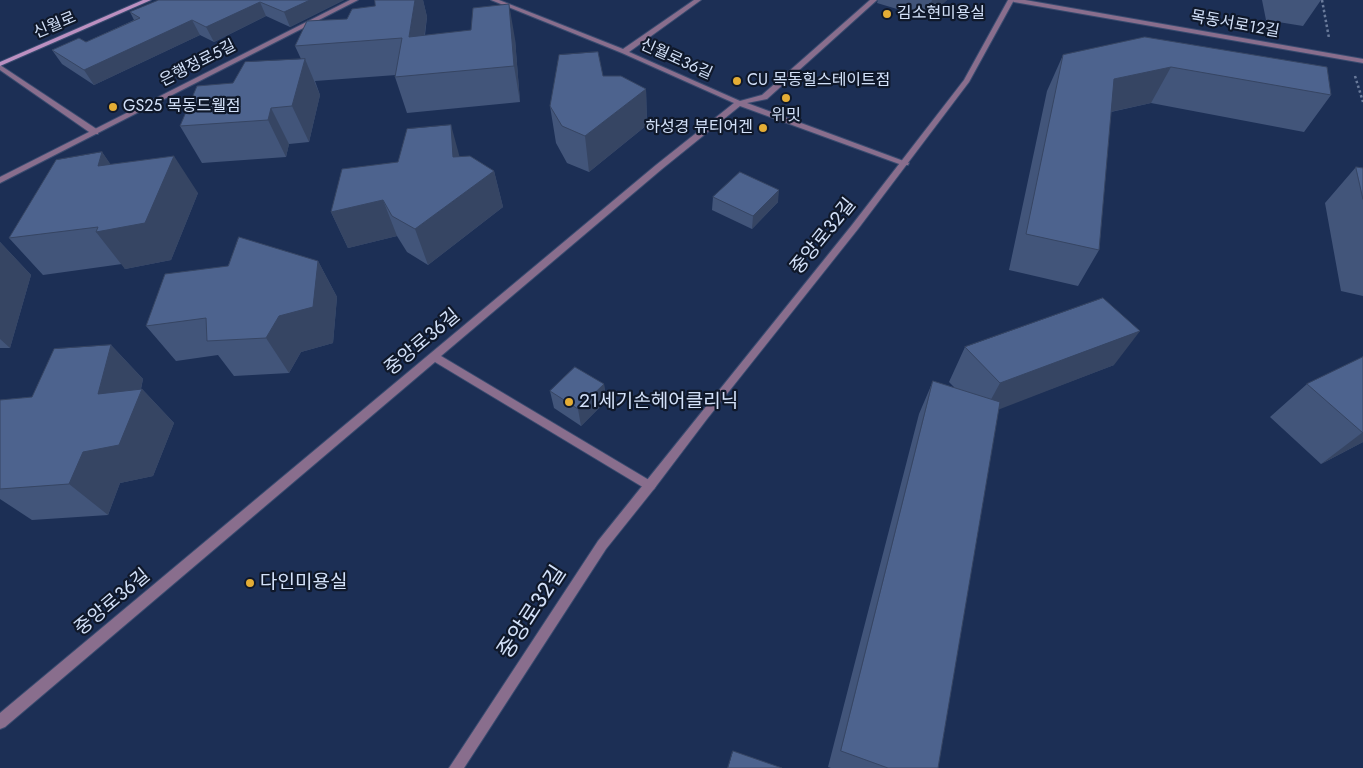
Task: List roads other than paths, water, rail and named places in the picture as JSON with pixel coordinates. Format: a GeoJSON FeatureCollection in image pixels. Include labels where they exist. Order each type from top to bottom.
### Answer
{"type":"FeatureCollection","features":[{"type":"Feature","properties":{"kind":"main road","name":"신월로"},"geometry":{"type":"LineString","coordinates":[[0,66],[148,0]]}},
{"type":"Feature","properties":{"kind":"street","name":"은행정로5길"},"geometry":{"type":"LineString","coordinates":[[0,180],[355,0]]}},
{"type":"Feature","properties":{"kind":"street","name":"신월로36길"},"geometry":{"type":"LineString","coordinates":[[494,0],[505,2],[624,52],[739,103],[905,163]]}},
{"type":"Feature","properties":{"kind":"street"},"geometry":{"type":"LineString","coordinates":[[624,52],[698,0]]}},
{"type":"Feature","properties":{"kind":"street","name":"중앙로36길"},"geometry":{"type":"LineString","coordinates":[[0,722],[659,167],[739,103],[764,97],[874,0]]}},
{"type":"Feature","properties":{"kind":"street","name":"목동서로12길"},"geometry":{"type":"LineString","coordinates":[[1013,0],[1363,62]]}},
{"type":"Feature","properties":{"kind":"street","name":"중앙로32길"},"geometry":{"type":"LineString","coordinates":[[456,768],[602,545],[905,163],[967,81],[1013,0]]}},
{"type":"Feature","properties":{"kind":"street"},"geometry":{"type":"LineString","coordinates":[[0,66],[95,132]]}},
{"type":"Feature","properties":{"kind":"street"},"geometry":{"type":"LineString","coordinates":[[435,356],[650,486]]}},
{"type":"Feature","properties":{"kind":"place","name":"김소현미용실"},"geometry":{"type":"Point","coordinates":[887,14]}},
{"type":"Feature","properties":{"kind":"place","name":"CU 목동힐스테이트점"},"geometry":{"type":"Point","coordinates":[737,81]}},
{"type":"Feature","properties":{"kind":"place","name":"위밋"},"geometry":{"type":"Point","coordinates":[786,98]}},
{"type":"Feature","properties":{"kind":"place","name":"GS25 목동드웰점"},"geometry":{"type":"Point","coordinates":[113,107]}},
{"type":"Feature","properties":{"kind":"place","name":"하성경 뷰티어겐"},"geometry":{"type":"Point","coordinates":[763,128]}},
{"type":"Feature","properties":{"kind":"place","name":"21세기손헤어클리닉"},"geometry":{"type":"Point","coordinates":[569,402]}},
{"type":"Feature","properties":{"kind":"place","name":"다인미용실"},"geometry":{"type":"Point","coordinates":[250,583]}}]}
